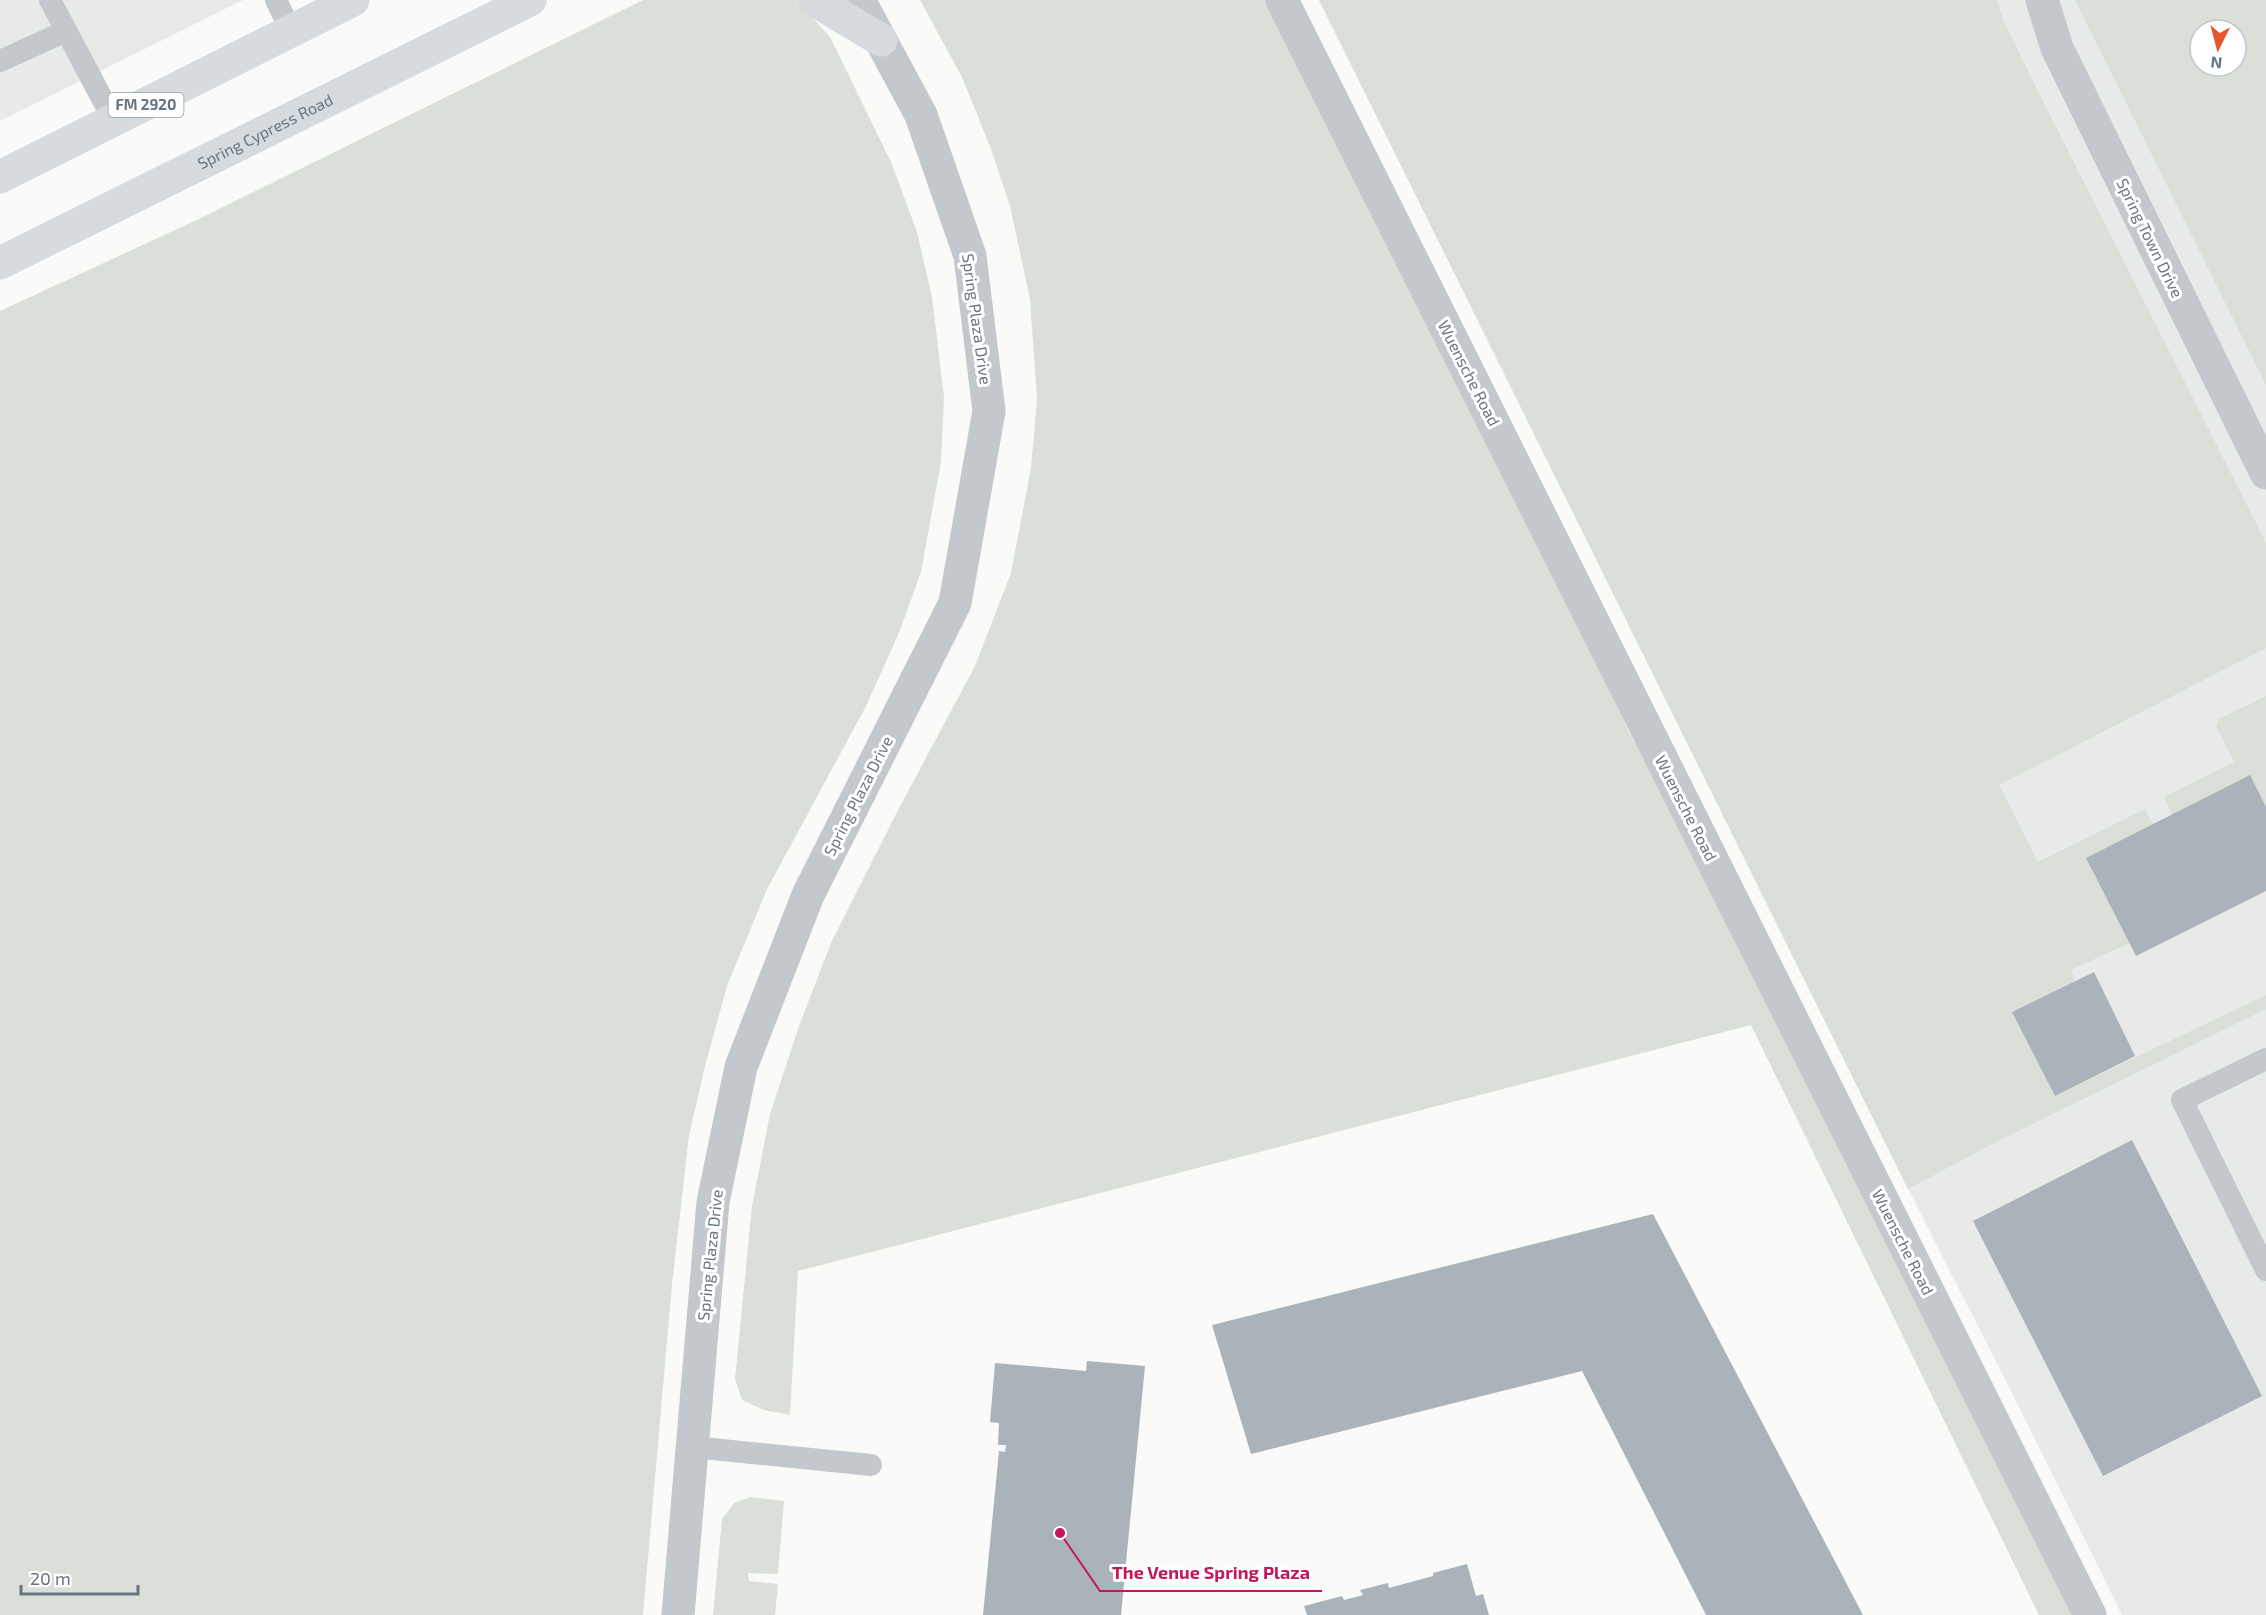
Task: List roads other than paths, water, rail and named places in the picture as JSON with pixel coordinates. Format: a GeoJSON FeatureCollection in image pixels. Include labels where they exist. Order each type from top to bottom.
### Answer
{"type":"FeatureCollection","features":[{"type":"Feature","properties":{"kind":"main road","name":"FM 2920"},"geometry":{"type":"LineString","coordinates":[[0,177],[352,0]]}},
{"type":"Feature","properties":{"kind":"main road","name":"Spring Cypress Road"},"geometry":{"type":"LineString","coordinates":[[0,263],[530,0]]}},
{"type":"Feature","properties":{"kind":"main road"},"geometry":{"type":"LineString","coordinates":[[814,0],[881,40]]}},
{"type":"Feature","properties":{"kind":"street","name":"Spring Plaza Drive"},"geometry":{"type":"LineString","coordinates":[[678,1615],[713,1202],[741,1068],[808,895],[955,603],[989,411],[970,256],[921,115],[859,0]]}},
{"type":"Feature","properties":{"kind":"street","name":"Wuensche Road"},"geometry":{"type":"LineString","coordinates":[[1282,0],[2090,1615]]}},
{"type":"Feature","properties":{"kind":"street","name":"Spring Town Drive"},"geometry":{"type":"LineString","coordinates":[[2042,0],[2057,48],[2266,473]]}},
{"type":"Feature","properties":{"kind":"lane"},"geometry":{"type":"LineString","coordinates":[[50,0],[114,121]]}},
{"type":"Feature","properties":{"kind":"lane"},"geometry":{"type":"LineString","coordinates":[[276,0],[291,31]]}},
{"type":"Feature","properties":{"kind":"lane"},"geometry":{"type":"LineString","coordinates":[[0,61],[66,31]]}},
{"type":"Feature","properties":{"kind":"lane"},"geometry":{"type":"LineString","coordinates":[[2266,1059],[2182,1100],[2266,1270]]}},
{"type":"Feature","properties":{"kind":"lane"},"geometry":{"type":"LineString","coordinates":[[692,1447],[871,1466]]}},
{"type":"Feature","properties":{"kind":"place","name":"The Venue Spring Plaza"},"geometry":{"type":"Point","coordinates":[1060,1533]}}]}
